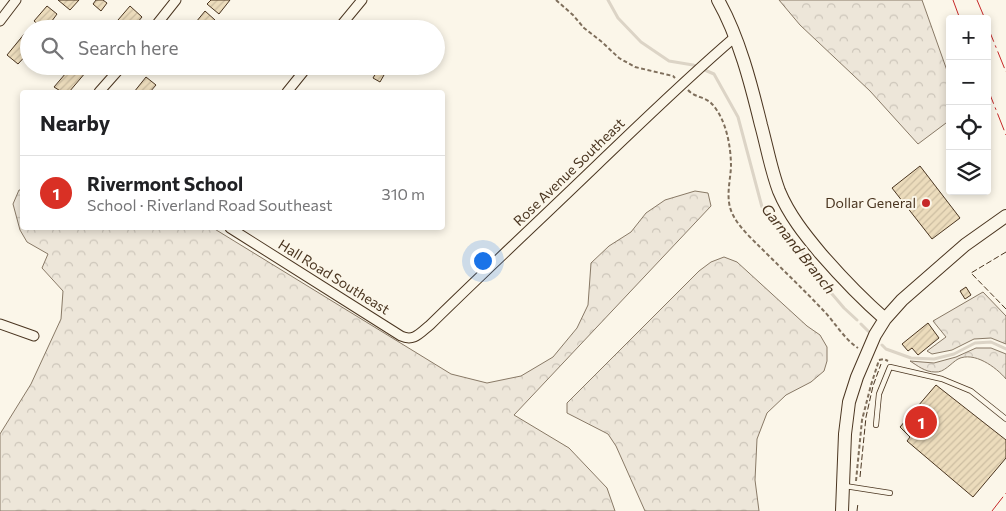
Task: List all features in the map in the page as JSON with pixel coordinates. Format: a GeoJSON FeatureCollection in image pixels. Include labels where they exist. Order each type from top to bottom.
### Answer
{"type":"FeatureCollection","features":[{"type":"Feature","properties":{"kind":"street"},"geometry":{"type":"LineString","coordinates":[[0,21],[16,0]]}},
{"type":"Feature","properties":{"kind":"street"},"geometry":{"type":"LineString","coordinates":[[160,20],[176,0]]}},
{"type":"Feature","properties":{"kind":"street"},"geometry":{"type":"LineString","coordinates":[[345,20],[362,0]]}},
{"type":"Feature","properties":{"kind":"street"},"geometry":{"type":"LineString","coordinates":[[718,0],[735,37],[749,80],[772,170],[785,203],[802,231],[833,268],[885,319]]}},
{"type":"Feature","properties":{"kind":"street","name":"Rose Avenue Southeast"},"geometry":{"type":"LineString","coordinates":[[424,330],[645,118],[735,37]]}},
{"type":"Feature","properties":{"kind":"street"},"geometry":{"type":"LineString","coordinates":[[101,90],[114,75]]}},
{"type":"Feature","properties":{"kind":"street"},"geometry":{"type":"LineString","coordinates":[[289,90],[301,75]]}},
{"type":"Feature","properties":{"kind":"street"},"geometry":{"type":"LineString","coordinates":[[842,511],[849,486],[846,434],[849,402],[875,334],[902,300],[964,245],[1006,216]]}},
{"type":"Feature","properties":{"kind":"street","name":"Hall Road Southeast"},"geometry":{"type":"LineString","coordinates":[[233,230],[401,336],[407,339],[412,338],[424,330]]}},
{"type":"Feature","properties":{"kind":"street"},"geometry":{"type":"LineString","coordinates":[[0,324],[34,336]]}},
{"type":"Feature","properties":{"kind":"lane"},"geometry":{"type":"LineString","coordinates":[[876,425],[879,394],[890,366],[942,379],[971,391],[1006,419]]}},
{"type":"Feature","properties":{"kind":"lane"},"geometry":{"type":"LineString","coordinates":[[849,486],[890,493]]}},
{"type":"Feature","properties":{"kind":"path"},"geometry":{"type":"LineString","coordinates":[[556,0],[584,28],[619,58],[634,67],[673,76],[678,81]]}},
{"type":"Feature","properties":{"kind":"path"},"geometry":{"type":"LineString","coordinates":[[687,90],[710,102],[721,118],[728,145],[730,166],[729,205],[734,217],[746,233],[823,310],[849,342],[859,349]]}},
{"type":"Feature","properties":{"kind":"path"},"geometry":{"type":"LineString","coordinates":[[849,486],[862,420],[880,360]]}},
{"type":"Feature","properties":{"kind":"green space"},"geometry":{"type":"Polygon","coordinates":[[[779,0],[922,0],[946,68],[946,123],[918,144],[870,91],[800,25],[779,0]]]}},
{"type":"Feature","properties":{"kind":"green space"},"geometry":{"type":"Polygon","coordinates":[[[20,190],[20,230],[13,204],[20,190]]]}},
{"type":"Feature","properties":{"kind":"green space"},"geometry":{"type":"Polygon","coordinates":[[[695,191],[708,193],[711,206],[514,415],[569,448],[607,488],[615,511],[0,511],[0,434],[31,384],[61,319],[63,291],[42,268],[48,254],[27,242],[20,230],[216,230],[451,374],[487,383],[521,376],[553,357],[577,328],[588,305],[591,263],[609,246],[631,232],[646,213],[665,200],[695,191]]]}},
{"type":"Feature","properties":{"kind":"green space"},"geometry":{"type":"Polygon","coordinates":[[[724,257],[737,262],[807,326],[820,335],[827,347],[827,361],[824,371],[811,382],[786,395],[767,413],[757,439],[755,480],[759,511],[645,511],[616,446],[608,434],[567,413],[567,403],[699,271],[711,262],[724,257]]]}},
{"type":"Feature","properties":{"kind":"green space"},"geometry":{"type":"Polygon","coordinates":[[[983,292],[1006,316],[1006,344],[991,338],[974,339],[952,350],[932,354],[927,351],[946,337],[933,321],[983,292]]]}},
{"type":"Feature","properties":{"kind":"green space"},"geometry":{"type":"Polygon","coordinates":[[[976,348],[991,348],[1006,354],[1006,379],[991,365],[971,357],[958,359],[938,372],[925,370],[910,361],[934,363],[956,357],[976,348]]]}},
{"type":"Feature","properties":{"kind":"building"},"geometry":{"type":"Polygon","coordinates":[[[58,0],[79,0],[70,10],[58,0]]]}},
{"type":"Feature","properties":{"kind":"building"},"geometry":{"type":"Polygon","coordinates":[[[96,0],[103,0],[107,3],[101,11],[93,4],[96,0]]]}},
{"type":"Feature","properties":{"kind":"building"},"geometry":{"type":"Polygon","coordinates":[[[211,0],[230,0],[219,14],[207,4],[211,0]]]}},
{"type":"Feature","properties":{"kind":"building"},"geometry":{"type":"Polygon","coordinates":[[[47,6],[57,14],[53,20],[35,20],[47,6]]]}},
{"type":"Feature","properties":{"kind":"building"},"geometry":{"type":"Polygon","coordinates":[[[130,6],[142,17],[140,20],[118,20],[130,6]]]}},
{"type":"Feature","properties":{"kind":"building"},"geometry":{"type":"Polygon","coordinates":[[[205,11],[215,20],[198,20],[205,11]]]}},
{"type":"Feature","properties":{"kind":"building"},"geometry":{"type":"Polygon","coordinates":[[[20,39],[20,62],[18,64],[7,55],[20,39]]]}},
{"type":"Feature","properties":{"kind":"building"},"geometry":{"type":"Polygon","coordinates":[[[64,75],[83,75],[71,90],[59,90],[54,87],[64,75]]]}},
{"type":"Feature","properties":{"kind":"building"},"geometry":{"type":"Polygon","coordinates":[[[375,75],[384,75],[380,82],[373,78],[375,75]]]}},
{"type":"Feature","properties":{"kind":"building"},"geometry":{"type":"Polygon","coordinates":[[[146,77],[156,85],[152,90],[136,90],[146,77]]]}},
{"type":"Feature","properties":{"kind":"building","name":"Dollar General"},"geometry":{"type":"Polygon","coordinates":[[[920,166],[960,218],[932,239],[892,188],[920,166]]]}},
{"type":"Feature","properties":{"kind":"building"},"geometry":{"type":"Polygon","coordinates":[[[966,287],[971,295],[965,299],[960,291],[966,287]]]}},
{"type":"Feature","properties":{"kind":"building"},"geometry":{"type":"Polygon","coordinates":[[[928,323],[939,338],[918,355],[912,348],[908,351],[902,344],[928,323]]]}},
{"type":"Feature","properties":{"kind":"building"},"geometry":{"type":"Polygon","coordinates":[[[936,385],[1006,440],[1006,458],[973,497],[907,441],[910,437],[900,427],[936,385]]]}},
{"type":"Feature","properties":{"kind":"waterway","name":"Garnand Branch"},"geometry":{"type":"LineString","coordinates":[[608,0],[618,18],[641,42],[669,61],[693,65],[714,74],[738,117],[762,207],[813,264],[821,281],[857,320]]}},
{"type":"Feature","properties":{"kind":"waterway","name":"Garnand Branch"},"geometry":{"type":"LineString","coordinates":[[861,324],[868,331]]}},
{"type":"Feature","properties":{"kind":"waterway","name":"Garnand Branch"},"geometry":{"type":"LineString","coordinates":[[882,345],[886,349],[911,358],[934,359],[954,354],[975,343],[991,342],[1006,349]]}},
{"type":"Feature","properties":{"kind":"fence"},"geometry":{"type":"LineString","coordinates":[[1006,252],[971,273],[1006,309]]}},
{"type":"Feature","properties":{"kind":"fence"},"geometry":{"type":"LineString","coordinates":[[860,477],[866,417],[873,386],[881,364]]}},
{"type":"Feature","properties":{"kind":"fence"},"geometry":{"type":"LineString","coordinates":[[857,511],[858,503]]}},
{"type":"Feature","properties":{"kind":"power"},"geometry":{"type":"LineString","coordinates":[[953,0],[959,15]]}},
{"type":"Feature","properties":{"kind":"power"},"geometry":{"type":"LineString","coordinates":[[977,0],[983,15]]}},
{"type":"Feature","properties":{"kind":"power"},"geometry":{"type":"LineString","coordinates":[[991,35],[1006,72]]}},
{"type":"Feature","properties":{"kind":"power"},"geometry":{"type":"LineString","coordinates":[[991,97],[1006,135]]}},
{"type":"Feature","properties":{"kind":"power"},"geometry":{"type":"LineString","coordinates":[[992,511],[1006,493]]}},
{"type":"Feature","properties":{"kind":"place","name":"Dollar General"},"geometry":{"type":"Point","coordinates":[926,203]}},
{"type":"Feature","properties":{"kind":"place","name":"Rivermont School"},"geometry":{"type":"Point","coordinates":[921,422]}}]}
